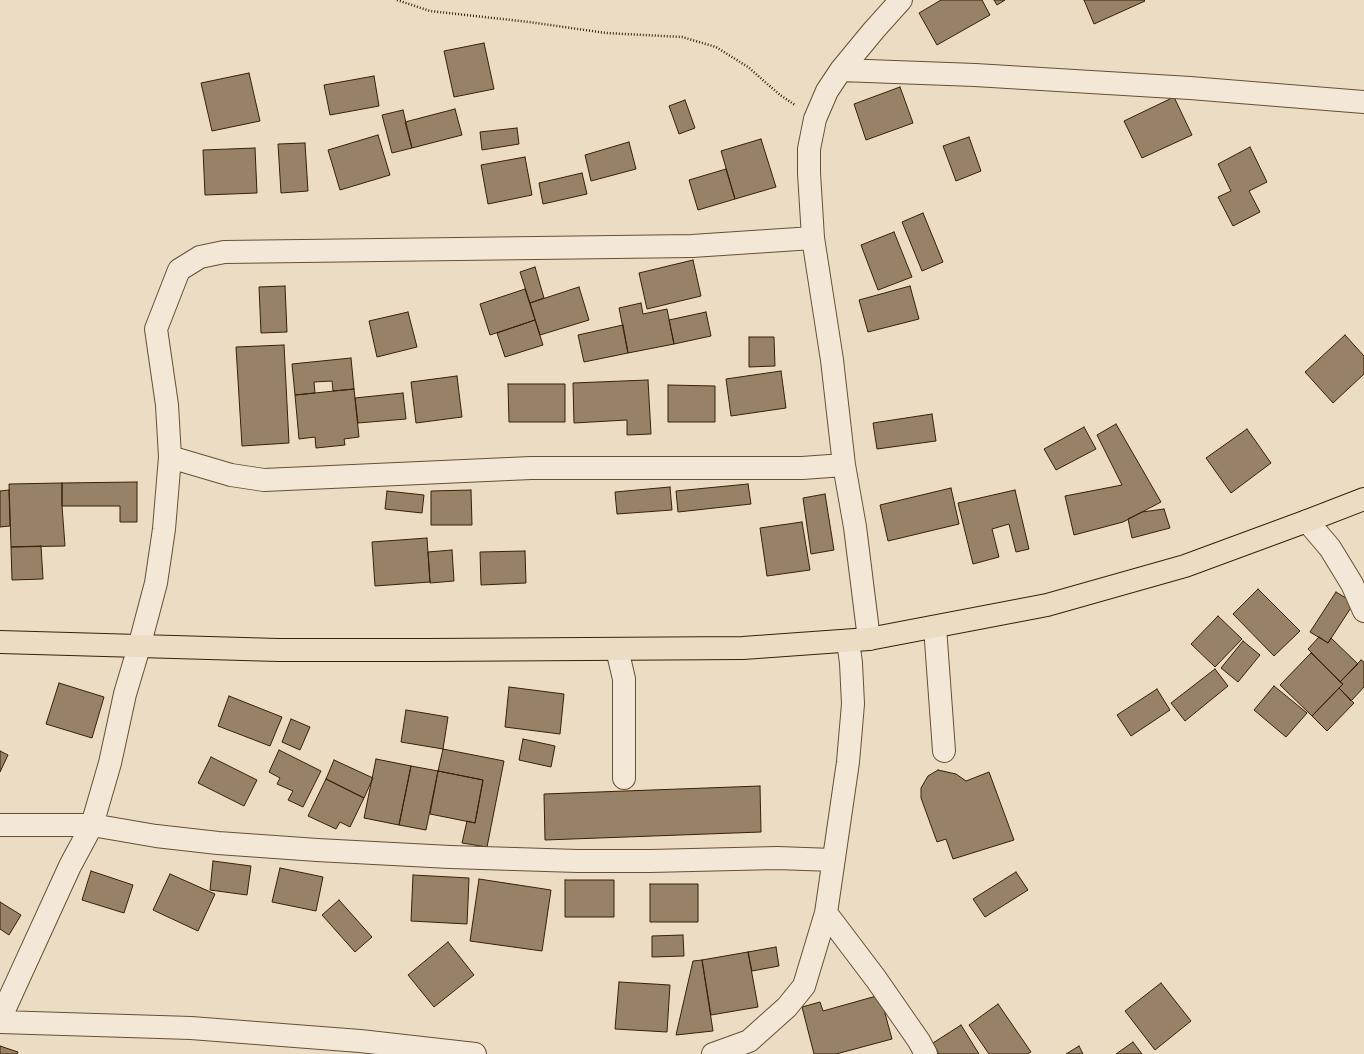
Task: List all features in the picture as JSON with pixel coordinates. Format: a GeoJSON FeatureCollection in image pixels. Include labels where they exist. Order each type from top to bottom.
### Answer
{"type":"FeatureCollection","features":[{"type":"Feature","properties":{"kind":"main road"},"geometry":{"type":"LineString","coordinates":[[0,642],[278,650],[743,648],[848,642],[1047,605],[1177,568],[1364,499]]}},
{"type":"Feature","properties":{"kind":"street"},"geometry":{"type":"LineString","coordinates":[[869,639],[855,527],[844,465],[832,360],[813,238],[809,149],[815,119],[827,91],[841,70],[901,0]]}},
{"type":"Feature","properties":{"kind":"street"},"geometry":{"type":"LineString","coordinates":[[841,70],[975,75],[1174,87],[1364,102]]}},
{"type":"Feature","properties":{"kind":"street"},"geometry":{"type":"LineString","coordinates":[[0,1019],[70,866],[92,825],[110,763],[125,694],[156,583],[164,529],[170,457],[167,405],[156,329],[178,270],[200,257],[224,252],[692,246],[813,238]]}},
{"type":"Feature","properties":{"kind":"street"},"geometry":{"type":"LineString","coordinates":[[170,457],[231,475],[264,480],[530,468],[802,468],[844,465]]}},
{"type":"Feature","properties":{"kind":"street"},"geometry":{"type":"LineString","coordinates":[[1307,521],[1330,548],[1352,584],[1364,611]]}},
{"type":"Feature","properties":{"kind":"street"},"geometry":{"type":"LineString","coordinates":[[935,627],[944,751]]}},
{"type":"Feature","properties":{"kind":"street"},"geometry":{"type":"LineString","coordinates":[[713,1054],[748,1041],[787,1007],[804,986],[826,913],[848,762],[853,704],[851,663],[848,642]]}},
{"type":"Feature","properties":{"kind":"street"},"geometry":{"type":"LineString","coordinates":[[617,649],[624,679],[624,778]]}},
{"type":"Feature","properties":{"kind":"street"},"geometry":{"type":"LineString","coordinates":[[0,825],[92,825],[156,836],[218,843],[426,856],[578,861],[777,858],[833,860]]}},
{"type":"Feature","properties":{"kind":"street"},"geometry":{"type":"LineString","coordinates":[[826,913],[880,985],[919,1041],[926,1054]]}},
{"type":"Feature","properties":{"kind":"street"},"geometry":{"type":"LineString","coordinates":[[0,1022],[199,1029],[360,1041],[476,1054]]}},
{"type":"Feature","properties":{"kind":"path"},"geometry":{"type":"LineString","coordinates":[[397,0],[430,11],[530,22],[606,33],[682,37],[716,47],[748,67],[780,95],[815,119]]}},
{"type":"Feature","properties":{"kind":"building"},"geometry":{"type":"Polygon","coordinates":[[[941,0],[982,0],[990,15],[937,45],[919,13],[941,0]]]}},
{"type":"Feature","properties":{"kind":"building"},"geometry":{"type":"Polygon","coordinates":[[[994,0],[1005,0],[997,5],[994,0]]]}},
{"type":"Feature","properties":{"kind":"building"},"geometry":{"type":"Polygon","coordinates":[[[1084,0],[1144,0],[1145,1],[1094,24],[1084,0]]]}},
{"type":"Feature","properties":{"kind":"building"},"geometry":{"type":"Polygon","coordinates":[[[484,43],[494,89],[454,97],[444,51],[484,43]]]}},
{"type":"Feature","properties":{"kind":"building"},"geometry":{"type":"Polygon","coordinates":[[[249,73],[260,121],[212,131],[201,83],[249,73]]]}},
{"type":"Feature","properties":{"kind":"building"},"geometry":{"type":"Polygon","coordinates":[[[374,76],[379,106],[330,115],[324,85],[374,76]]]}},
{"type":"Feature","properties":{"kind":"building"},"geometry":{"type":"Polygon","coordinates":[[[900,87],[913,123],[866,140],[854,104],[900,87]]]}},
{"type":"Feature","properties":{"kind":"building"},"geometry":{"type":"Polygon","coordinates":[[[1174,97],[1192,135],[1142,158],[1124,121],[1174,97]]]}},
{"type":"Feature","properties":{"kind":"building"},"geometry":{"type":"Polygon","coordinates":[[[685,100],[695,128],[679,134],[669,106],[685,100]]]}},
{"type":"Feature","properties":{"kind":"building"},"geometry":{"type":"Polygon","coordinates":[[[455,109],[462,135],[412,148],[405,122],[455,109]]]}},
{"type":"Feature","properties":{"kind":"building"},"geometry":{"type":"Polygon","coordinates":[[[403,110],[412,148],[392,153],[382,115],[403,110]]]}},
{"type":"Feature","properties":{"kind":"building"},"geometry":{"type":"Polygon","coordinates":[[[517,128],[519,144],[482,150],[480,132],[517,128]]]}},
{"type":"Feature","properties":{"kind":"building"},"geometry":{"type":"Polygon","coordinates":[[[378,135],[390,175],[340,190],[328,150],[378,135]]]}},
{"type":"Feature","properties":{"kind":"building"},"geometry":{"type":"Polygon","coordinates":[[[969,137],[981,171],[956,181],[943,146],[969,137]]]}},
{"type":"Feature","properties":{"kind":"building"},"geometry":{"type":"Polygon","coordinates":[[[761,139],[776,187],[735,199],[721,151],[761,139]]]}},
{"type":"Feature","properties":{"kind":"building"},"geometry":{"type":"Polygon","coordinates":[[[629,142],[636,169],[591,181],[585,155],[629,142]]]}},
{"type":"Feature","properties":{"kind":"building"},"geometry":{"type":"Polygon","coordinates":[[[305,143],[308,191],[281,193],[278,144],[305,143]]]}},
{"type":"Feature","properties":{"kind":"building"},"geometry":{"type":"Polygon","coordinates":[[[1250,147],[1267,182],[1249,191],[1260,212],[1233,226],[1218,197],[1231,191],[1218,164],[1250,147]]]}},
{"type":"Feature","properties":{"kind":"building"},"geometry":{"type":"Polygon","coordinates":[[[255,148],[257,193],[205,195],[203,150],[255,148]]]}},
{"type":"Feature","properties":{"kind":"building"},"geometry":{"type":"Polygon","coordinates":[[[525,157],[532,195],[488,204],[481,165],[525,157]]]}},
{"type":"Feature","properties":{"kind":"building"},"geometry":{"type":"Polygon","coordinates":[[[726,169],[735,199],[698,210],[689,180],[726,169]]]}},
{"type":"Feature","properties":{"kind":"building"},"geometry":{"type":"Polygon","coordinates":[[[582,173],[587,194],[543,204],[539,183],[582,173]]]}},
{"type":"Feature","properties":{"kind":"building"},"geometry":{"type":"Polygon","coordinates":[[[923,213],[943,262],[922,271],[902,222],[923,213]]]}},
{"type":"Feature","properties":{"kind":"building"},"geometry":{"type":"Polygon","coordinates":[[[894,232],[912,277],[878,290],[861,245],[894,232]]]}},
{"type":"Feature","properties":{"kind":"building"},"geometry":{"type":"Polygon","coordinates":[[[693,260],[701,296],[647,309],[639,273],[693,260]]]}},
{"type":"Feature","properties":{"kind":"building"},"geometry":{"type":"Polygon","coordinates":[[[535,267],[544,298],[530,303],[520,272],[535,267]]]}},
{"type":"Feature","properties":{"kind":"building"},"geometry":{"type":"Polygon","coordinates":[[[285,286],[287,332],[261,333],[259,287],[285,286]]]}},
{"type":"Feature","properties":{"kind":"building"},"geometry":{"type":"Polygon","coordinates":[[[910,286],[919,319],[868,332],[859,300],[910,286]]]}},
{"type":"Feature","properties":{"kind":"building"},"geometry":{"type":"Polygon","coordinates":[[[579,287],[589,320],[540,335],[530,303],[579,287]]]}},
{"type":"Feature","properties":{"kind":"building"},"geometry":{"type":"Polygon","coordinates":[[[525,289],[535,320],[490,335],[480,304],[525,289]]]}},
{"type":"Feature","properties":{"kind":"building"},"geometry":{"type":"Polygon","coordinates":[[[641,303],[643,314],[667,309],[674,344],[628,353],[619,308],[641,303]]]}},
{"type":"Feature","properties":{"kind":"building"},"geometry":{"type":"Polygon","coordinates":[[[408,312],[417,347],[377,357],[369,321],[408,312]]]}},
{"type":"Feature","properties":{"kind":"building"},"geometry":{"type":"Polygon","coordinates":[[[706,312],[711,336],[674,344],[669,320],[706,312]]]}},
{"type":"Feature","properties":{"kind":"building"},"geometry":{"type":"Polygon","coordinates":[[[535,320],[543,345],[505,357],[497,333],[535,320]]]}},
{"type":"Feature","properties":{"kind":"building"},"geometry":{"type":"Polygon","coordinates":[[[623,325],[628,353],[584,362],[578,335],[623,325]]]}},
{"type":"Feature","properties":{"kind":"building"},"geometry":{"type":"Polygon","coordinates":[[[1345,335],[1364,356],[1364,374],[1333,403],[1305,372],[1345,335]]]}},
{"type":"Feature","properties":{"kind":"building"},"geometry":{"type":"Polygon","coordinates":[[[749,337],[774,337],[775,366],[749,367],[749,337]]]}},
{"type":"Feature","properties":{"kind":"building"},"geometry":{"type":"Polygon","coordinates":[[[284,345],[289,443],[242,446],[236,347],[284,345]]]}},
{"type":"Feature","properties":{"kind":"building"},"geometry":{"type":"Polygon","coordinates":[[[351,358],[354,389],[333,391],[332,381],[314,382],[315,393],[295,395],[292,364],[351,358]]]}},
{"type":"Feature","properties":{"kind":"building"},"geometry":{"type":"Polygon","coordinates":[[[781,371],[786,408],[731,416],[726,379],[781,371]]]}},
{"type":"Feature","properties":{"kind":"building"},"geometry":{"type":"Polygon","coordinates":[[[457,376],[462,417],[416,423],[411,382],[457,376]]]}},
{"type":"Feature","properties":{"kind":"building"},"geometry":{"type":"Polygon","coordinates":[[[648,380],[651,434],[627,435],[627,420],[574,423],[573,383],[648,380]]]}},
{"type":"Feature","properties":{"kind":"building"},"geometry":{"type":"Polygon","coordinates":[[[508,384],[565,384],[565,422],[509,422],[508,384]]]}},
{"type":"Feature","properties":{"kind":"building"},"geometry":{"type":"Polygon","coordinates":[[[668,385],[715,386],[715,422],[668,422],[668,385]]]}},
{"type":"Feature","properties":{"kind":"building"},"geometry":{"type":"Polygon","coordinates":[[[354,389],[359,437],[344,439],[345,445],[316,448],[315,437],[299,439],[295,395],[354,389]]]}},
{"type":"Feature","properties":{"kind":"building"},"geometry":{"type":"Polygon","coordinates":[[[403,393],[406,419],[358,423],[355,398],[403,393]]]}},
{"type":"Feature","properties":{"kind":"building"},"geometry":{"type":"Polygon","coordinates":[[[932,414],[936,441],[877,449],[873,423],[932,414]]]}},
{"type":"Feature","properties":{"kind":"building"},"geometry":{"type":"Polygon","coordinates":[[[1116,424],[1161,502],[1123,522],[1074,535],[1065,496],[1122,485],[1097,435],[1116,424]]]}},
{"type":"Feature","properties":{"kind":"building"},"geometry":{"type":"Polygon","coordinates":[[[1084,427],[1096,449],[1056,470],[1044,449],[1084,427]]]}},
{"type":"Feature","properties":{"kind":"building"},"geometry":{"type":"Polygon","coordinates":[[[1247,429],[1271,463],[1231,493],[1206,458],[1247,429]]]}},
{"type":"Feature","properties":{"kind":"building"},"geometry":{"type":"Polygon","coordinates":[[[137,482],[137,522],[120,522],[120,506],[62,506],[62,483],[137,482]]]}},
{"type":"Feature","properties":{"kind":"building"},"geometry":{"type":"Polygon","coordinates":[[[62,483],[65,546],[11,547],[9,484],[62,483]]]}},
{"type":"Feature","properties":{"kind":"building"},"geometry":{"type":"Polygon","coordinates":[[[748,484],[751,504],[678,512],[676,491],[748,484]]]}},
{"type":"Feature","properties":{"kind":"building"},"geometry":{"type":"Polygon","coordinates":[[[670,487],[672,510],[617,514],[615,492],[670,487]]]}},
{"type":"Feature","properties":{"kind":"building"},"geometry":{"type":"Polygon","coordinates":[[[951,488],[959,524],[888,541],[880,505],[951,488]]]}},
{"type":"Feature","properties":{"kind":"building"},"geometry":{"type":"Polygon","coordinates":[[[9,490],[10,526],[0,527],[0,491],[9,490]]]}},
{"type":"Feature","properties":{"kind":"building"},"geometry":{"type":"Polygon","coordinates":[[[471,490],[472,525],[431,525],[431,491],[471,490]]]}},
{"type":"Feature","properties":{"kind":"building"},"geometry":{"type":"Polygon","coordinates":[[[1015,490],[1029,549],[1016,552],[1009,524],[992,529],[999,557],[973,564],[958,503],[1015,490]]]}},
{"type":"Feature","properties":{"kind":"building"},"geometry":{"type":"Polygon","coordinates":[[[387,491],[424,495],[422,513],[385,509],[387,491]]]}},
{"type":"Feature","properties":{"kind":"building"},"geometry":{"type":"Polygon","coordinates":[[[825,494],[834,550],[811,554],[803,498],[825,494]]]}},
{"type":"Feature","properties":{"kind":"building"},"geometry":{"type":"Polygon","coordinates":[[[1164,509],[1170,528],[1132,538],[1128,519],[1142,512],[1164,509]]]}},
{"type":"Feature","properties":{"kind":"building"},"geometry":{"type":"Polygon","coordinates":[[[802,522],[810,570],[767,576],[760,528],[802,522]]]}},
{"type":"Feature","properties":{"kind":"building"},"geometry":{"type":"Polygon","coordinates":[[[427,538],[430,582],[375,586],[372,542],[427,538]]]}},
{"type":"Feature","properties":{"kind":"building"},"geometry":{"type":"Polygon","coordinates":[[[41,546],[43,579],[12,580],[11,547],[41,546]]]}},
{"type":"Feature","properties":{"kind":"building"},"geometry":{"type":"Polygon","coordinates":[[[452,550],[454,581],[430,583],[428,552],[452,550]]]}},
{"type":"Feature","properties":{"kind":"building"},"geometry":{"type":"Polygon","coordinates":[[[525,551],[526,583],[481,585],[480,552],[525,551]]]}},
{"type":"Feature","properties":{"kind":"building"},"geometry":{"type":"Polygon","coordinates":[[[1258,589],[1300,631],[1274,656],[1233,614],[1258,589]]]}},
{"type":"Feature","properties":{"kind":"building"},"geometry":{"type":"Polygon","coordinates":[[[1336,592],[1354,603],[1328,643],[1310,632],[1336,592]]]}},
{"type":"Feature","properties":{"kind":"building"},"geometry":{"type":"Polygon","coordinates":[[[1218,616],[1242,639],[1215,667],[1191,644],[1218,616]]]}},
{"type":"Feature","properties":{"kind":"building"},"geometry":{"type":"Polygon","coordinates":[[[1319,637],[1328,643],[1331,638],[1358,664],[1340,682],[1308,649],[1319,637]]]}},
{"type":"Feature","properties":{"kind":"building"},"geometry":{"type":"Polygon","coordinates":[[[1243,641],[1260,655],[1238,682],[1221,668],[1243,641]]]}},
{"type":"Feature","properties":{"kind":"building"},"geometry":{"type":"Polygon","coordinates":[[[1311,653],[1343,684],[1312,716],[1280,685],[1311,653]]]}},
{"type":"Feature","properties":{"kind":"building"},"geometry":{"type":"Polygon","coordinates":[[[1361,660],[1364,662],[1364,687],[1351,701],[1339,688],[1343,684],[1340,682],[1361,660]]]}},
{"type":"Feature","properties":{"kind":"building"},"geometry":{"type":"Polygon","coordinates":[[[1215,669],[1228,686],[1185,721],[1171,703],[1215,669]]]}},
{"type":"Feature","properties":{"kind":"building"},"geometry":{"type":"Polygon","coordinates":[[[59,683],[104,697],[92,738],[46,724],[59,683]]]}},
{"type":"Feature","properties":{"kind":"building"},"geometry":{"type":"Polygon","coordinates":[[[1274,686],[1307,713],[1286,737],[1254,710],[1274,686]]]}},
{"type":"Feature","properties":{"kind":"building"},"geometry":{"type":"Polygon","coordinates":[[[509,687],[564,694],[560,734],[505,727],[509,687]]]}},
{"type":"Feature","properties":{"kind":"building"},"geometry":{"type":"Polygon","coordinates":[[[1339,688],[1354,703],[1327,731],[1312,716],[1339,688]]]}},
{"type":"Feature","properties":{"kind":"building"},"geometry":{"type":"Polygon","coordinates":[[[1157,689],[1170,710],[1131,736],[1117,715],[1157,689]]]}},
{"type":"Feature","properties":{"kind":"building"},"geometry":{"type":"Polygon","coordinates":[[[229,696],[282,717],[270,746],[218,726],[229,696]]]}},
{"type":"Feature","properties":{"kind":"building"},"geometry":{"type":"Polygon","coordinates":[[[406,710],[448,717],[443,749],[401,742],[406,710]]]}},
{"type":"Feature","properties":{"kind":"building"},"geometry":{"type":"Polygon","coordinates":[[[291,719],[310,727],[300,750],[282,742],[291,719]]]}},
{"type":"Feature","properties":{"kind":"building"},"geometry":{"type":"Polygon","coordinates":[[[523,739],[555,746],[551,767],[519,760],[523,739]]]}},
{"type":"Feature","properties":{"kind":"building"},"geometry":{"type":"Polygon","coordinates":[[[443,749],[504,761],[487,847],[462,843],[467,821],[475,823],[483,780],[438,771],[443,749]]]}},
{"type":"Feature","properties":{"kind":"building"},"geometry":{"type":"Polygon","coordinates":[[[279,750],[321,771],[303,807],[288,800],[293,791],[277,784],[280,778],[269,772],[279,750]]]}},
{"type":"Feature","properties":{"kind":"building"},"geometry":{"type":"Polygon","coordinates":[[[0,751],[8,755],[0,772],[0,751]]]}},
{"type":"Feature","properties":{"kind":"building"},"geometry":{"type":"Polygon","coordinates":[[[211,757],[257,780],[244,806],[198,783],[211,757]]]}},
{"type":"Feature","properties":{"kind":"building"},"geometry":{"type":"Polygon","coordinates":[[[376,759],[411,766],[399,825],[364,818],[376,759]]]}},
{"type":"Feature","properties":{"kind":"building"},"geometry":{"type":"Polygon","coordinates":[[[334,760],[373,778],[364,798],[326,779],[334,760]]]}},
{"type":"Feature","properties":{"kind":"building"},"geometry":{"type":"Polygon","coordinates":[[[411,766],[438,771],[426,830],[399,825],[411,766]]]}},
{"type":"Feature","properties":{"kind":"building"},"geometry":{"type":"Polygon","coordinates":[[[938,770],[956,774],[966,781],[989,772],[1014,840],[953,859],[946,839],[937,842],[921,798],[921,788],[928,776],[938,770]]]}},
{"type":"Feature","properties":{"kind":"building"},"geometry":{"type":"Polygon","coordinates":[[[438,771],[483,780],[475,823],[430,814],[438,771]]]}},
{"type":"Feature","properties":{"kind":"building"},"geometry":{"type":"Polygon","coordinates":[[[326,779],[364,798],[350,827],[340,822],[336,829],[308,816],[326,779]]]}},
{"type":"Feature","properties":{"kind":"building"},"geometry":{"type":"Polygon","coordinates":[[[760,786],[761,832],[545,840],[544,794],[760,786]]]}},
{"type":"Feature","properties":{"kind":"building"},"geometry":{"type":"Polygon","coordinates":[[[213,861],[251,866],[247,895],[210,890],[213,861]]]}},
{"type":"Feature","properties":{"kind":"building"},"geometry":{"type":"Polygon","coordinates":[[[280,868],[323,877],[316,911],[272,902],[280,868]]]}},
{"type":"Feature","properties":{"kind":"building"},"geometry":{"type":"Polygon","coordinates":[[[91,871],[133,885],[124,913],[82,900],[91,871]]]}},
{"type":"Feature","properties":{"kind":"building"},"geometry":{"type":"Polygon","coordinates":[[[1016,872],[1028,890],[985,917],[973,899],[1016,872]]]}},
{"type":"Feature","properties":{"kind":"building"},"geometry":{"type":"Polygon","coordinates":[[[170,874],[215,894],[198,931],[153,910],[170,874]]]}},
{"type":"Feature","properties":{"kind":"building"},"geometry":{"type":"Polygon","coordinates":[[[413,875],[469,878],[467,924],[411,921],[413,875]]]}},
{"type":"Feature","properties":{"kind":"building"},"geometry":{"type":"Polygon","coordinates":[[[479,879],[551,890],[542,951],[470,941],[479,879]]]}},
{"type":"Feature","properties":{"kind":"building"},"geometry":{"type":"Polygon","coordinates":[[[565,880],[614,880],[614,917],[565,917],[565,880]]]}},
{"type":"Feature","properties":{"kind":"building"},"geometry":{"type":"Polygon","coordinates":[[[650,884],[698,884],[698,922],[650,922],[650,884]]]}},
{"type":"Feature","properties":{"kind":"building"},"geometry":{"type":"Polygon","coordinates":[[[339,900],[372,937],[355,952],[322,915],[339,900]]]}},
{"type":"Feature","properties":{"kind":"building"},"geometry":{"type":"Polygon","coordinates":[[[0,902],[21,915],[9,935],[0,929],[0,902]]]}},
{"type":"Feature","properties":{"kind":"building"},"geometry":{"type":"Polygon","coordinates":[[[683,935],[684,956],[652,957],[652,936],[683,935]]]}},
{"type":"Feature","properties":{"kind":"building"},"geometry":{"type":"Polygon","coordinates":[[[448,942],[474,975],[434,1007],[408,975],[448,942]]]}},
{"type":"Feature","properties":{"kind":"building"},"geometry":{"type":"Polygon","coordinates":[[[776,947],[779,966],[752,971],[748,952],[776,947]]]}},
{"type":"Feature","properties":{"kind":"building"},"geometry":{"type":"Polygon","coordinates":[[[748,952],[758,1007],[711,1015],[702,960],[748,952]]]}},
{"type":"Feature","properties":{"kind":"building"},"geometry":{"type":"Polygon","coordinates":[[[702,960],[713,1031],[676,1035],[693,961],[702,960]]]}},
{"type":"Feature","properties":{"kind":"building"},"geometry":{"type":"Polygon","coordinates":[[[619,982],[670,985],[667,1032],[615,1029],[619,982]]]}},
{"type":"Feature","properties":{"kind":"building"},"geometry":{"type":"Polygon","coordinates":[[[1161,983],[1191,1021],[1155,1050],[1125,1011],[1161,983]]]}},
{"type":"Feature","properties":{"kind":"building"},"geometry":{"type":"Polygon","coordinates":[[[880,995],[892,1039],[836,1054],[814,1054],[802,1007],[820,1002],[823,1011],[880,995]]]}},
{"type":"Feature","properties":{"kind":"building"},"geometry":{"type":"Polygon","coordinates":[[[998,1004],[1031,1052],[1027,1054],[989,1054],[969,1025],[998,1004]]]}},
{"type":"Feature","properties":{"kind":"building"},"geometry":{"type":"Polygon","coordinates":[[[961,1025],[979,1054],[939,1054],[933,1043],[961,1025]]]}},
{"type":"Feature","properties":{"kind":"building"},"geometry":{"type":"Polygon","coordinates":[[[1133,1042],[1142,1054],[1116,1054],[1133,1042]]]}},
{"type":"Feature","properties":{"kind":"building"},"geometry":{"type":"Polygon","coordinates":[[[0,1046],[18,1052],[17,1054],[0,1054],[0,1046]]]}},
{"type":"Feature","properties":{"kind":"building"},"geometry":{"type":"Polygon","coordinates":[[[1079,1046],[1083,1054],[1066,1054],[1079,1046]]]}}]}
